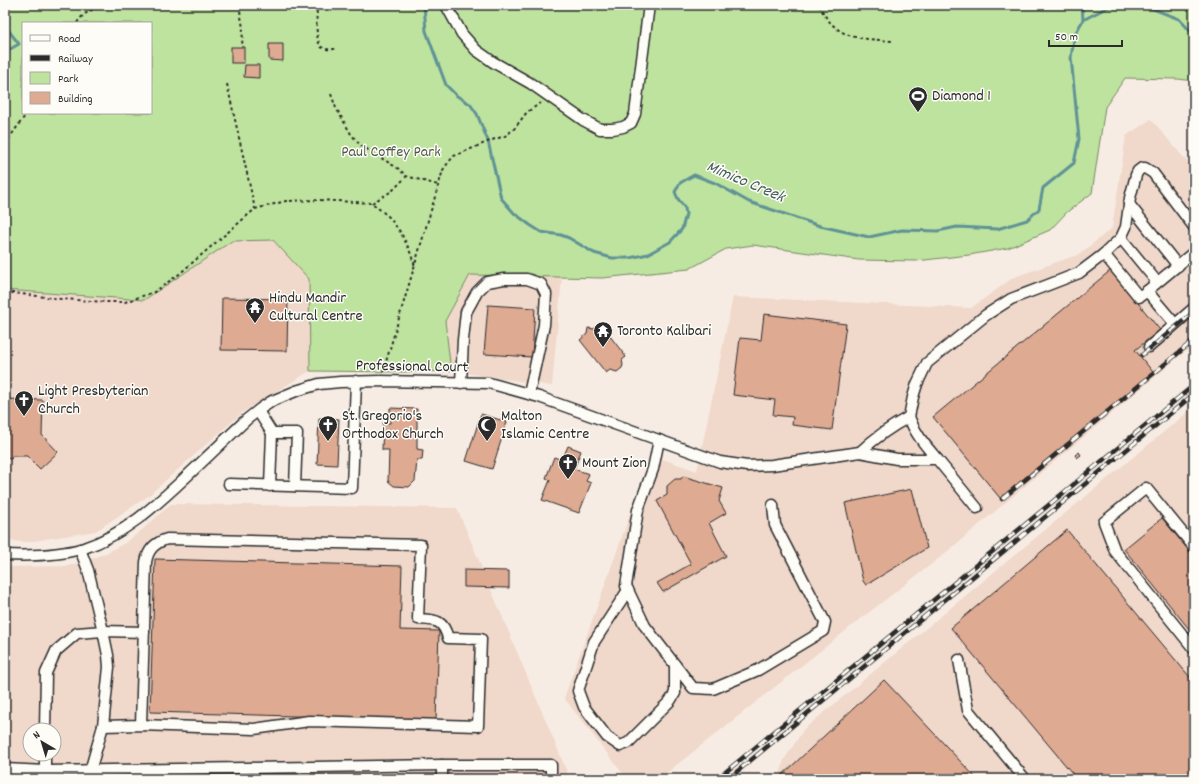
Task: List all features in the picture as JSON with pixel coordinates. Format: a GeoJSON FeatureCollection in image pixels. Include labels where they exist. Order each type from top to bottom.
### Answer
{"type":"FeatureCollection","features":[{"type":"Feature","properties":{"kind":"street"},"geometry":{"type":"LineString","coordinates":[[446,5],[462,34],[476,50],[530,83],[583,120],[600,129],[623,127],[631,123],[635,114],[650,5]]}},
{"type":"Feature","properties":{"kind":"street"},"geometry":{"type":"LineString","coordinates":[[977,508],[923,442],[914,429],[909,417],[917,384],[927,363],[986,315],[1012,298],[1048,286],[1079,273],[1104,254],[1121,238],[1126,227],[1129,204],[1136,175],[1142,168],[1145,168],[1153,173],[1194,227]]}},
{"type":"Feature","properties":{"kind":"street"},"geometry":{"type":"LineString","coordinates":[[1129,204],[1178,266]]}},
{"type":"Feature","properties":{"kind":"street"},"geometry":{"type":"LineString","coordinates":[[1121,238],[1158,282]]}},
{"type":"Feature","properties":{"kind":"street"},"geometry":{"type":"LineString","coordinates":[[1104,254],[1139,297],[1194,252]]}},
{"type":"Feature","properties":{"kind":"street"},"geometry":{"type":"LineString","coordinates":[[461,383],[462,340],[466,312],[477,292],[488,282],[504,279],[527,279],[541,284],[546,294],[544,325],[529,394]]}},
{"type":"Feature","properties":{"kind":"street"},"geometry":{"type":"LineString","coordinates":[[1146,291],[1175,324]]}},
{"type":"Feature","properties":{"kind":"street"},"geometry":{"type":"LineString","coordinates":[[1149,347],[1194,308]]}},
{"type":"Feature","properties":{"kind":"street"},"geometry":{"type":"LineString","coordinates":[[230,484],[352,488],[356,381]]}},
{"type":"Feature","properties":{"kind":"street","name":"Professional Court"},"geometry":{"type":"LineString","coordinates":[[5,555],[54,553],[80,549],[112,536],[137,520],[160,501],[246,420],[258,411],[272,401],[296,391],[319,384],[356,381],[489,383],[529,394],[720,462],[747,466],[772,465],[860,452]]}},
{"type":"Feature","properties":{"kind":"street"},"geometry":{"type":"LineString","coordinates":[[258,411],[272,432],[270,486]]}},
{"type":"Feature","properties":{"kind":"street"},"geometry":{"type":"LineString","coordinates":[[860,452],[876,437],[909,417]]}},
{"type":"Feature","properties":{"kind":"street"},"geometry":{"type":"LineString","coordinates":[[272,432],[297,433],[295,486]]}},
{"type":"Feature","properties":{"kind":"street"},"geometry":{"type":"LineString","coordinates":[[659,440],[653,469],[638,510],[626,586],[645,626],[693,688],[713,689],[758,670],[823,631],[825,622],[775,525],[773,505]]}},
{"type":"Feature","properties":{"kind":"street"},"geometry":{"type":"LineString","coordinates":[[860,452],[896,460],[937,459]]}},
{"type":"Feature","properties":{"kind":"street"},"geometry":{"type":"LineString","coordinates":[[1194,547],[1146,488],[1104,522],[1115,552],[1194,650]]}},
{"type":"Feature","properties":{"kind":"street"},"geometry":{"type":"LineString","coordinates":[[103,726],[142,725],[254,729],[309,721],[478,726],[481,639],[448,638],[446,631],[440,622],[436,620],[418,619],[421,545],[167,539],[155,544],[147,557],[142,725]]}},
{"type":"Feature","properties":{"kind":"street"},"geometry":{"type":"LineString","coordinates":[[80,549],[88,570],[103,631],[109,667],[103,726],[90,771]]}},
{"type":"Feature","properties":{"kind":"street"},"geometry":{"type":"LineString","coordinates":[[628,590],[594,642],[578,691],[584,707],[607,737],[620,746],[628,743],[670,702],[675,693],[675,665]]}},
{"type":"Feature","properties":{"kind":"street"},"geometry":{"type":"LineString","coordinates":[[45,722],[46,672],[56,651],[77,633],[103,631],[144,632]]}},
{"type":"Feature","properties":{"kind":"street"},"geometry":{"type":"LineString","coordinates":[[959,660],[968,710],[1025,779]]}},
{"type":"Feature","properties":{"kind":"street"},"geometry":{"type":"LineString","coordinates":[[45,762],[46,771]]}},
{"type":"Feature","properties":{"kind":"street"},"geometry":{"type":"LineString","coordinates":[[442,765],[442,779]]}},
{"type":"Feature","properties":{"kind":"street"},"geometry":{"type":"LineString","coordinates":[[5,769],[90,771],[442,765],[550,766],[551,779]]}},
{"type":"Feature","properties":{"kind":"path"},"geometry":{"type":"LineString","coordinates":[[78,22],[82,16],[90,10],[105,5]]}},
{"type":"Feature","properties":{"kind":"path"},"geometry":{"type":"LineString","coordinates":[[239,5],[243,28],[242,46]]}},
{"type":"Feature","properties":{"kind":"path"},"geometry":{"type":"LineString","coordinates":[[317,5],[317,34],[320,45],[326,49],[336,49]]}},
{"type":"Feature","properties":{"kind":"path"},"geometry":{"type":"LineString","coordinates":[[819,5],[825,17],[837,29],[848,35],[853,37],[892,41]]}},
{"type":"Feature","properties":{"kind":"path"},"geometry":{"type":"LineString","coordinates":[[227,84],[255,209]]}},
{"type":"Feature","properties":{"kind":"path"},"geometry":{"type":"LineString","coordinates":[[331,94],[336,108],[351,134],[360,145],[406,176],[439,185]]}},
{"type":"Feature","properties":{"kind":"path"},"geometry":{"type":"LineString","coordinates":[[380,381],[443,170],[454,156],[473,147],[505,136],[527,112],[551,97]]}},
{"type":"Feature","properties":{"kind":"path"},"geometry":{"type":"LineString","coordinates":[[5,144],[27,114]]}},
{"type":"Feature","properties":{"kind":"path"},"geometry":{"type":"LineString","coordinates":[[5,292],[61,299],[125,302],[154,292],[178,275],[255,209],[286,201],[318,200],[372,203],[392,191],[406,176]]}},
{"type":"Feature","properties":{"kind":"path"},"geometry":{"type":"LineString","coordinates":[[372,203],[389,217],[401,233],[415,266]]}},
{"type":"Feature","properties":{"kind":"shaded area"},"geometry":{"type":"Polygon","coordinates":[[[1151,119],[1194,170],[1194,344],[942,556],[659,779],[627,779],[564,698],[651,455],[697,471],[733,297],[971,308],[1014,277],[1080,254],[1112,228],[1126,136],[1151,119]]]}},
{"type":"Feature","properties":{"kind":"shaded area"},"geometry":{"type":"Polygon","coordinates":[[[232,240],[273,240],[309,279],[310,371],[243,412],[148,496],[96,531],[27,542],[5,541],[5,290],[144,300],[232,240]]]}},
{"type":"Feature","properties":{"kind":"shaded area"},"geometry":{"type":"Polygon","coordinates":[[[471,274],[562,277],[552,386],[451,371],[445,321],[471,274]]]}},
{"type":"Feature","properties":{"kind":"shaded area"},"geometry":{"type":"Polygon","coordinates":[[[1194,407],[1194,779],[779,779],[784,760],[804,729],[1194,407]]]}},
{"type":"Feature","properties":{"kind":"shaded area"},"geometry":{"type":"Polygon","coordinates":[[[171,504],[457,508],[570,779],[5,779],[5,567],[67,566],[89,560],[125,543],[171,504]]]}},
{"type":"Feature","properties":{"kind":"green space","name":"Paul Coffey Park"},"geometry":{"type":"Polygon","coordinates":[[[5,5],[1194,5],[1194,81],[1178,79],[1125,78],[1105,107],[1092,193],[1067,212],[1050,230],[1008,248],[969,255],[916,261],[859,260],[753,245],[726,249],[689,269],[602,278],[470,275],[445,321],[451,371],[310,371],[309,279],[273,240],[232,241],[144,300],[5,290],[5,5]]]}},
{"type":"Feature","properties":{"kind":"building"},"geometry":{"type":"Polygon","coordinates":[[[269,44],[283,44],[283,61],[269,60],[269,44]]]}},
{"type":"Feature","properties":{"kind":"building"},"geometry":{"type":"Polygon","coordinates":[[[231,47],[244,47],[244,63],[231,63],[231,47]]]}},
{"type":"Feature","properties":{"kind":"building"},"geometry":{"type":"Polygon","coordinates":[[[245,65],[259,65],[259,78],[244,77],[245,65]]]}},
{"type":"Feature","properties":{"kind":"building"},"geometry":{"type":"Polygon","coordinates":[[[1111,270],[1160,330],[1135,350],[1153,372],[1000,498],[933,417],[1111,270]]]}},
{"type":"Feature","properties":{"kind":"building","name":"Hindu Mandir Cultural Centre"},"geometry":{"type":"Polygon","coordinates":[[[222,298],[288,299],[287,351],[221,350],[222,298]]]}},
{"type":"Feature","properties":{"kind":"building"},"geometry":{"type":"Polygon","coordinates":[[[488,305],[535,308],[532,357],[484,354],[488,305]]]}},
{"type":"Feature","properties":{"kind":"building"},"geometry":{"type":"Polygon","coordinates":[[[764,314],[846,324],[832,430],[792,425],[793,417],[773,415],[775,400],[733,395],[740,338],[761,340],[764,314]]]}},
{"type":"Feature","properties":{"kind":"building","name":"Toronto Kalibari"},"geometry":{"type":"Polygon","coordinates":[[[600,323],[626,357],[622,360],[622,368],[617,372],[610,370],[606,373],[580,340],[587,334],[588,328],[594,329],[600,323]]]}},
{"type":"Feature","properties":{"kind":"building","name":"Light Presbyterian Church"},"geometry":{"type":"Polygon","coordinates":[[[5,399],[43,400],[42,435],[58,452],[40,469],[27,456],[12,456],[11,459],[5,458],[5,399]]]}},
{"type":"Feature","properties":{"kind":"building"},"geometry":{"type":"Polygon","coordinates":[[[390,408],[417,409],[417,449],[423,450],[422,460],[417,460],[415,481],[409,487],[394,486],[388,481],[389,450],[382,450],[383,423],[390,423],[390,408]]]}},
{"type":"Feature","properties":{"kind":"building","name":"Malton Islamic Centre"},"geometry":{"type":"Polygon","coordinates":[[[481,414],[507,422],[492,469],[466,461],[481,414]]]}},
{"type":"Feature","properties":{"kind":"building","name":"St. Gregorio's Orthodox Church"},"geometry":{"type":"Polygon","coordinates":[[[319,418],[339,419],[337,465],[317,464],[319,418]]]}},
{"type":"Feature","properties":{"kind":"building","name":"Mount Zion"},"geometry":{"type":"Polygon","coordinates":[[[568,446],[581,451],[574,469],[589,474],[586,481],[591,483],[579,513],[542,500],[550,480],[546,478],[554,457],[562,460],[568,446]]]}},
{"type":"Feature","properties":{"kind":"building"},"geometry":{"type":"Polygon","coordinates":[[[1079,452],[1081,455],[1077,458],[1075,455],[1079,452]]]}},
{"type":"Feature","properties":{"kind":"building"},"geometry":{"type":"Polygon","coordinates":[[[683,476],[723,488],[719,501],[726,513],[709,523],[726,556],[663,592],[657,583],[691,564],[657,501],[667,495],[667,486],[675,479],[681,479],[683,476]]]}},
{"type":"Feature","properties":{"kind":"building"},"geometry":{"type":"Polygon","coordinates":[[[912,489],[927,548],[866,585],[863,581],[845,503],[912,489]]]}},
{"type":"Feature","properties":{"kind":"building"},"geometry":{"type":"Polygon","coordinates":[[[1162,518],[1194,557],[1194,635],[1124,549],[1162,518]]]}},
{"type":"Feature","properties":{"kind":"building"},"geometry":{"type":"Polygon","coordinates":[[[1067,530],[1194,682],[1194,772],[1185,779],[1077,779],[951,628],[1067,530]]]}},
{"type":"Feature","properties":{"kind":"building"},"geometry":{"type":"Polygon","coordinates":[[[155,559],[402,566],[400,630],[439,631],[436,720],[150,712],[155,559]]]}},
{"type":"Feature","properties":{"kind":"building"},"geometry":{"type":"Polygon","coordinates":[[[464,570],[509,571],[509,588],[464,587],[464,570]]]}},
{"type":"Feature","properties":{"kind":"building"},"geometry":{"type":"Polygon","coordinates":[[[884,680],[977,779],[778,779],[884,680]]]}},
{"type":"Feature","properties":{"kind":"waterway","name":"Mimico Creek"},"geometry":{"type":"LineString","coordinates":[[424,5],[426,31],[446,85],[457,96],[470,104],[477,114],[488,141],[501,198],[514,213],[541,232],[561,235],[594,253],[612,258],[630,258],[648,254],[670,242],[682,229],[686,214],[685,208],[675,192],[680,183],[694,175],[715,183],[749,202],[820,226],[869,237],[902,230],[938,231],[957,227],[997,229],[1027,220],[1039,209],[1043,188],[1074,163],[1079,139],[1071,57],[1075,34],[1083,20],[1108,7],[1122,5]]}},
{"type":"Feature","properties":{"kind":"waterway"},"geometry":{"type":"LineString","coordinates":[[1082,5],[1083,20]]}},
{"type":"Feature","properties":{"kind":"waterway","name":"Mimico Creek"},"geometry":{"type":"LineString","coordinates":[[1143,5],[1179,19],[1194,35]]}},
{"type":"Feature","properties":{"kind":"waterway"},"geometry":{"type":"LineString","coordinates":[[5,26],[19,44],[5,52]]}},
{"type":"Feature","properties":{"kind":"railway"},"geometry":{"type":"LineString","coordinates":[[1142,355],[1194,312]]}},
{"type":"Feature","properties":{"kind":"railway"},"geometry":{"type":"LineString","coordinates":[[1002,499],[1194,340]]}},
{"type":"Feature","properties":{"kind":"railway"},"geometry":{"type":"LineString","coordinates":[[717,779],[1194,385]]}},
{"type":"Feature","properties":{"kind":"railway"},"geometry":{"type":"LineString","coordinates":[[728,779],[1194,394]]}},
{"type":"Feature","properties":{"kind":"place","name":"Diamond 1"},"geometry":{"type":"Point","coordinates":[918,113]}},
{"type":"Feature","properties":{"kind":"place","name":"Hindu Mandir Cultural Centre"},"geometry":{"type":"Point","coordinates":[255,324]}},
{"type":"Feature","properties":{"kind":"place","name":"Toronto Kalibari"},"geometry":{"type":"Point","coordinates":[603,348]}},
{"type":"Feature","properties":{"kind":"place","name":"Light Presbyterian Church"},"geometry":{"type":"Point","coordinates":[24,417]}},
{"type":"Feature","properties":{"kind":"place","name":"St. Gregorio's Orthodox Church"},"geometry":{"type":"Point","coordinates":[328,442]}},
{"type":"Feature","properties":{"kind":"place","name":"Malton Islamic Centre"},"geometry":{"type":"Point","coordinates":[487,442]}},
{"type":"Feature","properties":{"kind":"place","name":"Mount Zion"},"geometry":{"type":"Point","coordinates":[568,480]}}]}
